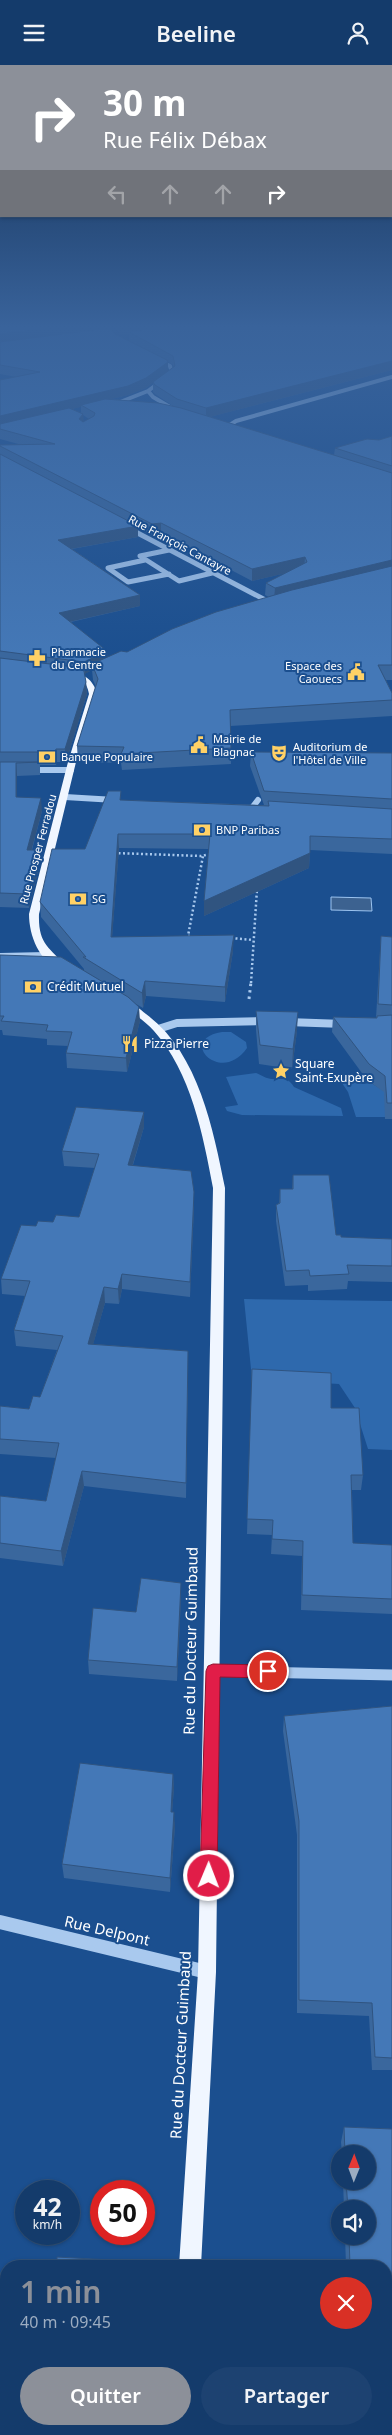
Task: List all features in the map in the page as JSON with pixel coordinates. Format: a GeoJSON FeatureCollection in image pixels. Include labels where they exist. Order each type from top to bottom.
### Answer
{"type":"FeatureCollection","features":[{"type":"Feature","properties":{"kind":"main road","name":"Rue Prosper Ferradou"},"geometry":{"type":"LineString","coordinates":[[58,673],[89,677],[93,694],[71,770],[34,914],[33,927],[37,942],[46,955],[68,971]]}},
{"type":"Feature","properties":{"kind":"main road"},"geometry":{"type":"LineString","coordinates":[[118,1000],[158,1029]]}},
{"type":"Feature","properties":{"kind":"main road","name":"Rue du Docteur Guimbaud"},"geometry":{"type":"LineString","coordinates":[[158,1029],[180,1061],[193,1091],[208,1137],[218,1188],[213,1671],[207,1972],[190,2260]]}},
{"type":"Feature","properties":{"kind":"street","name":"Rue François Cantayre"},"geometry":{"type":"LineString","coordinates":[[119,523],[273,604]]}},
{"type":"Feature","properties":{"kind":"street"},"geometry":{"type":"LineString","coordinates":[[169,550],[140,556],[179,581],[212,573]]}},
{"type":"Feature","properties":{"kind":"street"},"geometry":{"type":"LineString","coordinates":[[146,560],[108,568],[128,582],[168,574]]}},
{"type":"Feature","properties":{"kind":"street"},"geometry":{"type":"LineString","coordinates":[[263,607],[282,601]]}},
{"type":"Feature","properties":{"kind":"street"},"geometry":{"type":"LineString","coordinates":[[26,770],[71,770]]}},
{"type":"Feature","properties":{"kind":"street"},"geometry":{"type":"LineString","coordinates":[[65,797],[120,801]]}},
{"type":"Feature","properties":{"kind":"street"},"geometry":{"type":"LineString","coordinates":[[251,809],[258,800]]}},
{"type":"Feature","properties":{"kind":"street"},"geometry":{"type":"LineString","coordinates":[[243,808],[260,809]]}},
{"type":"Feature","properties":{"kind":"street"},"geometry":{"type":"LineString","coordinates":[[0,956],[46,955]]}},
{"type":"Feature","properties":{"kind":"street"},"geometry":{"type":"LineString","coordinates":[[158,1029],[177,1023],[209,1021],[353,1024]]}},
{"type":"Feature","properties":{"kind":"street"},"geometry":{"type":"LineString","coordinates":[[213,1671],[392,1675]]}},
{"type":"Feature","properties":{"kind":"street","name":"Rue Delpont"},"geometry":{"type":"LineString","coordinates":[[0,1922],[207,1972]]}},
{"type":"Feature","properties":{"kind":"path"},"geometry":{"type":"LineString","coordinates":[[322,755],[330,750]]}},
{"type":"Feature","properties":{"kind":"path"},"geometry":{"type":"LineString","coordinates":[[110,853],[203,856],[212,854]]}},
{"type":"Feature","properties":{"kind":"path"},"geometry":{"type":"LineString","coordinates":[[197,937],[188,936],[203,856]]}},
{"type":"Feature","properties":{"kind":"path"},"geometry":{"type":"LineString","coordinates":[[248,1006],[254,960],[253,940],[257,885]]}},
{"type":"Feature","properties":{"kind":"path"},"geometry":{"type":"LineString","coordinates":[[225,938],[253,940]]}},
{"type":"Feature","properties":{"kind":"shaded area"},"geometry":{"type":"Polygon","coordinates":[[[331,897],[371,898],[372,911],[331,910],[331,897]]]}},
{"type":"Feature","properties":{"kind":"shaded area"},"geometry":{"type":"Polygon","coordinates":[[[222,1032],[231,1032],[246,1042],[247,1048],[237,1059],[226,1063],[208,1057],[203,1050],[203,1043],[209,1036],[222,1032]]]}},
{"type":"Feature","properties":{"kind":"shaded area"},"geometry":{"type":"Polygon","coordinates":[[[256,1073],[270,1079],[287,1080],[294,1087],[341,1108],[343,1116],[242,1115],[227,1111],[225,1107],[238,1105],[226,1077],[256,1073]]]}},
{"type":"Feature","properties":{"kind":"shaded area"},"geometry":{"type":"Polygon","coordinates":[[[358,1074],[362,1084],[371,1083],[389,1094],[385,1117],[356,1117],[348,1092],[338,1077],[358,1074]]]}},
{"type":"Feature","properties":{"kind":"shaded area"},"geometry":{"type":"Polygon","coordinates":[[[244,1299],[392,1301],[392,1450],[368,1449],[355,1408],[339,1384],[252,1379],[244,1299]]]}},
{"type":"Feature","properties":{"kind":"building"},"geometry":{"type":"Polygon","coordinates":[[[35,439],[280,439],[392,473],[392,560],[275,588],[266,583],[307,562],[305,557],[252,569],[161,523],[152,524],[0,446],[55,444],[35,439]]]}},
{"type":"Feature","properties":{"kind":"building"},"geometry":{"type":"Polygon","coordinates":[[[367,439],[392,439],[392,466],[335,448],[367,439]]]}},
{"type":"Feature","properties":{"kind":"building"},"geometry":{"type":"Polygon","coordinates":[[[0,454],[138,526],[58,540],[140,595],[59,613],[107,651],[84,662],[0,651],[0,454]]]}},
{"type":"Feature","properties":{"kind":"building"},"geometry":{"type":"Polygon","coordinates":[[[392,566],[392,665],[378,665],[392,693],[392,700],[230,710],[231,748],[121,754],[124,747],[77,746],[98,679],[92,664],[121,651],[127,652],[172,629],[216,612],[292,590],[392,566]]]}},
{"type":"Feature","properties":{"kind":"building"},"geometry":{"type":"Polygon","coordinates":[[[0,658],[75,667],[84,671],[86,682],[65,749],[56,749],[55,752],[0,752],[0,658]]]}},
{"type":"Feature","properties":{"kind":"building"},"geometry":{"type":"Polygon","coordinates":[[[251,752],[392,753],[392,799],[264,791],[251,752]]]}},
{"type":"Feature","properties":{"kind":"building"},"geometry":{"type":"Polygon","coordinates":[[[0,762],[40,762],[16,763],[16,797],[41,798],[27,850],[39,850],[27,894],[0,893],[0,762]]]}},
{"type":"Feature","properties":{"kind":"building"},"geometry":{"type":"Polygon","coordinates":[[[108,791],[121,791],[120,800],[269,806],[268,801],[392,809],[392,839],[310,836],[310,853],[204,901],[210,834],[118,834],[111,937],[234,935],[225,987],[145,981],[142,993],[83,957],[86,957],[40,902],[52,849],[85,849],[108,791]]]}},
{"type":"Feature","properties":{"kind":"building"},"geometry":{"type":"Polygon","coordinates":[[[381,936],[392,937],[392,1005],[378,1004],[381,936]]]}},
{"type":"Feature","properties":{"kind":"building"},"geometry":{"type":"Polygon","coordinates":[[[0,955],[61,957],[128,997],[139,1007],[126,1058],[66,1053],[72,1032],[46,1031],[48,1025],[1,1021],[4,1016],[0,1016],[0,955]]]}},
{"type":"Feature","properties":{"kind":"building"},"geometry":{"type":"Polygon","coordinates":[[[256,1011],[298,1012],[293,1049],[260,1045],[256,1011]]]}},
{"type":"Feature","properties":{"kind":"building"},"geometry":{"type":"Polygon","coordinates":[[[392,1015],[392,1103],[387,1103],[385,1076],[369,1064],[333,1017],[377,1018],[377,1016],[392,1015]]]}},
{"type":"Feature","properties":{"kind":"building"},"geometry":{"type":"Polygon","coordinates":[[[76,1107],[144,1112],[128,1165],[191,1171],[194,1192],[190,1282],[122,1274],[118,1289],[104,1287],[88,1344],[188,1351],[186,1483],[82,1471],[61,1551],[0,1543],[0,1496],[46,1501],[59,1443],[0,1439],[0,1406],[29,1409],[33,1396],[40,1397],[63,1336],[14,1330],[30,1281],[1,1279],[21,1225],[36,1226],[38,1221],[53,1222],[56,1215],[79,1217],[99,1154],[62,1151],[76,1107]]]}},
{"type":"Feature","properties":{"kind":"building"},"geometry":{"type":"Polygon","coordinates":[[[293,1175],[329,1175],[336,1235],[341,1235],[341,1237],[392,1239],[392,1266],[347,1265],[349,1274],[310,1276],[309,1270],[286,1271],[276,1205],[280,1203],[280,1189],[293,1189],[293,1175]]]}},
{"type":"Feature","properties":{"kind":"building"},"geometry":{"type":"Polygon","coordinates":[[[252,1369],[331,1373],[331,1408],[359,1408],[363,1475],[351,1475],[353,1543],[392,1545],[392,1599],[302,1595],[303,1541],[272,1539],[273,1520],[247,1519],[252,1369]]]}},
{"type":"Feature","properties":{"kind":"building"},"geometry":{"type":"Polygon","coordinates":[[[141,1578],[181,1583],[177,1667],[88,1660],[93,1608],[136,1612],[141,1578]]]}},
{"type":"Feature","properties":{"kind":"building"},"geometry":{"type":"Polygon","coordinates":[[[392,1706],[392,2058],[375,2057],[372,2003],[299,2000],[299,1821],[284,1716],[392,1706]]]}},
{"type":"Feature","properties":{"kind":"building"},"geometry":{"type":"Polygon","coordinates":[[[80,1763],[173,1774],[171,1812],[174,1812],[170,1878],[62,1864],[80,1763]]]}},
{"type":"Feature","properties":{"kind":"building"},"geometry":{"type":"Polygon","coordinates":[[[344,2127],[392,2129],[392,2260],[350,2260],[349,2245],[376,2245],[376,2200],[347,2200],[347,2190],[376,2190],[376,2145],[345,2145],[344,2127]]]}},
{"type":"Feature","properties":{"kind":"building"},"geometry":{"type":"Polygon","coordinates":[[[57,2257],[110,2260],[57,2260],[57,2257]]]}},
{"type":"Feature","properties":{"kind":"place","name":"Pharmacie du Centre"},"geometry":{"type":"Point","coordinates":[37,658]}},
{"type":"Feature","properties":{"kind":"place","name":"Espace des Caouecs"},"geometry":{"type":"Point","coordinates":[356,672]}},
{"type":"Feature","properties":{"kind":"place","name":"Mairie de Blagnac"},"geometry":{"type":"Point","coordinates":[199,745]}},
{"type":"Feature","properties":{"kind":"place","name":"Auditorium de l'Hôtel de Ville"},"geometry":{"type":"Point","coordinates":[279,753]}},
{"type":"Feature","properties":{"kind":"place","name":"Banque Populaire"},"geometry":{"type":"Point","coordinates":[47,757]}},
{"type":"Feature","properties":{"kind":"place","name":"BNP Paribas"},"geometry":{"type":"Point","coordinates":[202,830]}},
{"type":"Feature","properties":{"kind":"place","name":"SG"},"geometry":{"type":"Point","coordinates":[78,899]}},
{"type":"Feature","properties":{"kind":"place","name":"Crédit Mutuel"},"geometry":{"type":"Point","coordinates":[33,987]}},
{"type":"Feature","properties":{"kind":"place","name":"Pizza Pierre"},"geometry":{"type":"Point","coordinates":[130,1044]}},
{"type":"Feature","properties":{"kind":"place","name":"Square Saint-Exupère"},"geometry":{"type":"Point","coordinates":[281,1071]}},
{"type":"Feature","properties":{"kind":"route"},"geometry":{"type":"LineString","coordinates":[[209,1876],[213,1671],[268,1671]]}}]}
